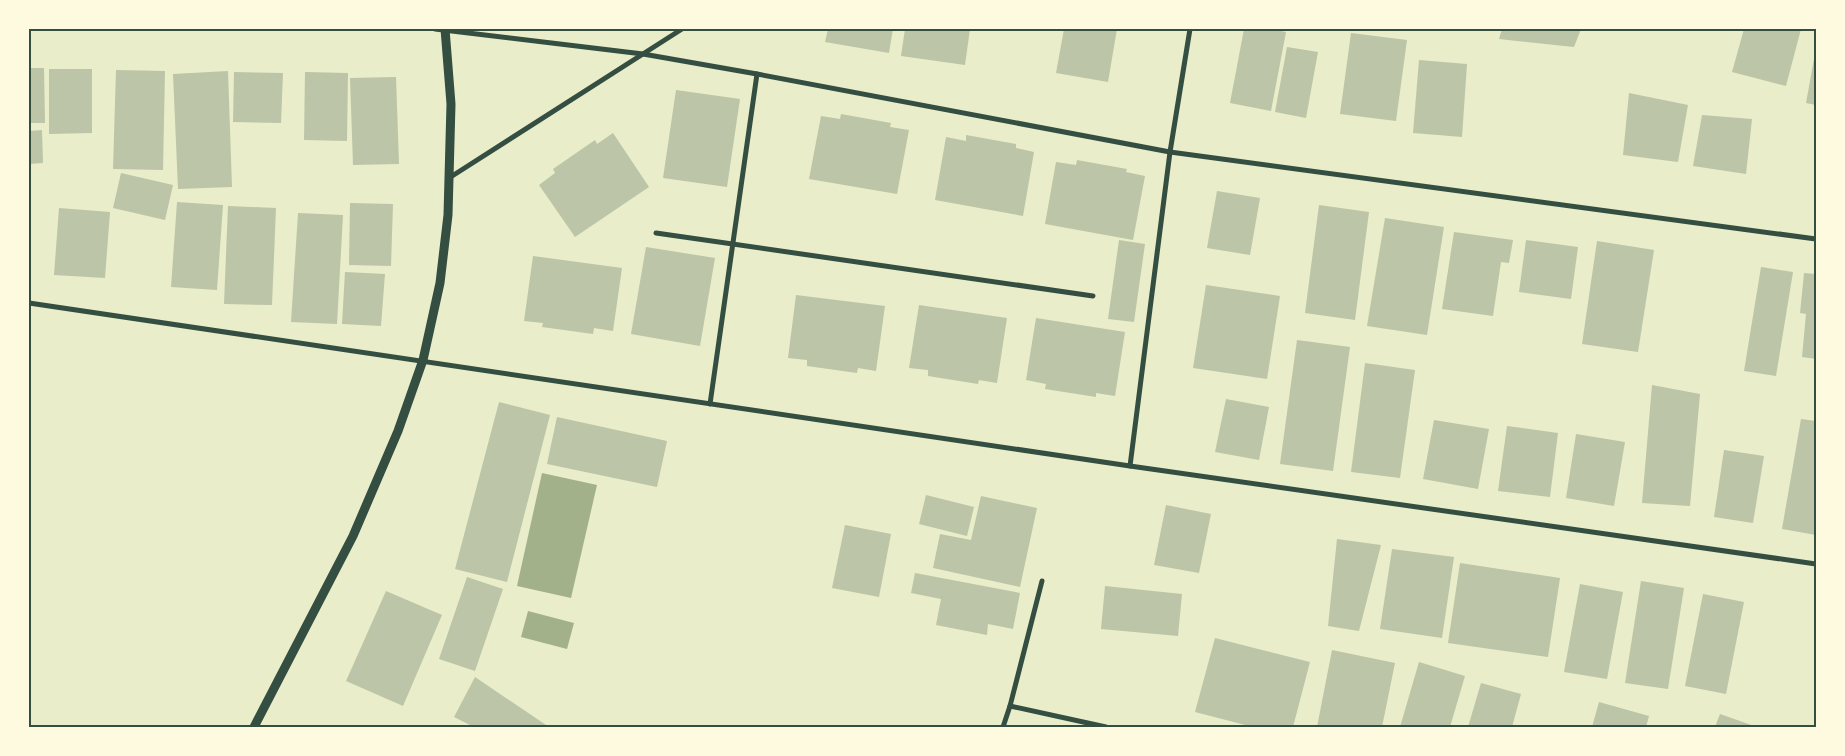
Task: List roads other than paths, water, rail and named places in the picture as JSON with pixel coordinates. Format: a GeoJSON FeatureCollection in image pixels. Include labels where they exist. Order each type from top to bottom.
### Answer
{"type":"FeatureCollection","features":[{"type":"Feature","properties":{"kind":"street"},"geometry":{"type":"LineString","coordinates":[[435,29],[643,54],[1170,152],[1816,239]]}},
{"type":"Feature","properties":{"kind":"street"},"geometry":{"type":"LineString","coordinates":[[254,727],[353,536],[398,430],[422,360],[440,283],[448,215],[451,104],[445,29]]}},
{"type":"Feature","properties":{"kind":"street"},"geometry":{"type":"LineString","coordinates":[[449,178],[682,29]]}},
{"type":"Feature","properties":{"kind":"street"},"geometry":{"type":"LineString","coordinates":[[1130,466],[1170,152],[1190,29]]}},
{"type":"Feature","properties":{"kind":"street"},"geometry":{"type":"LineString","coordinates":[[710,404],[758,74]]}},
{"type":"Feature","properties":{"kind":"street"},"geometry":{"type":"LineString","coordinates":[[656,233],[1093,296]]}},
{"type":"Feature","properties":{"kind":"street"},"geometry":{"type":"LineString","coordinates":[[29,303],[1130,466],[1816,564]]}},
{"type":"Feature","properties":{"kind":"street"},"geometry":{"type":"LineString","coordinates":[[1003,727],[1042,581]]}},
{"type":"Feature","properties":{"kind":"street"},"geometry":{"type":"LineString","coordinates":[[1010,706],[1106,727]]}}]}
